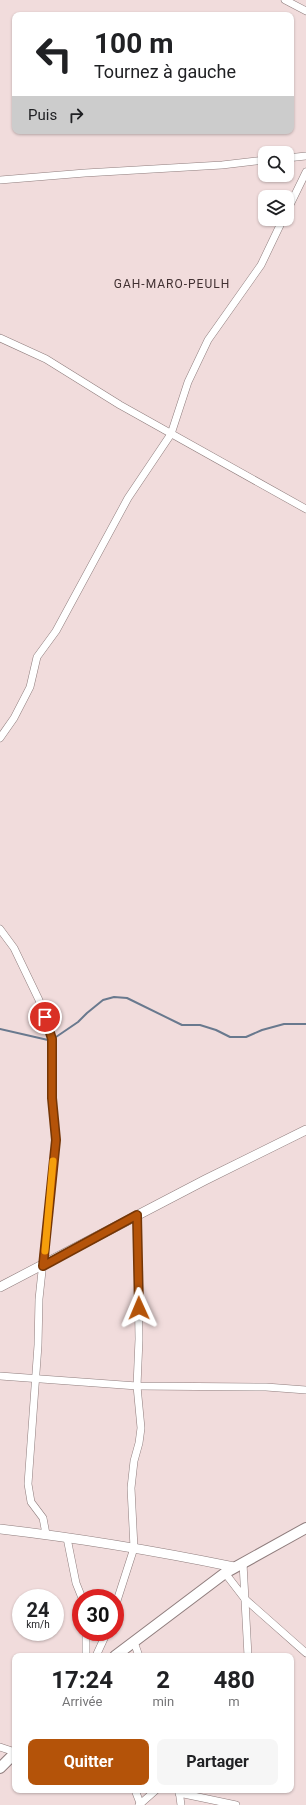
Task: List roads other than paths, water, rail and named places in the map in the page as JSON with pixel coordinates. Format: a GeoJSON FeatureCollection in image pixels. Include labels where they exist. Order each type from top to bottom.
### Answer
{"type":"FeatureCollection","features":[{"type":"Feature","properties":{"kind":"main road"},"geometry":{"type":"LineString","coordinates":[[119,1653],[225,1573],[306,1528]]}},
{"type":"Feature","properties":{"kind":"main road"},"geometry":{"type":"LineString","coordinates":[[0,1768],[12,1756]]}},
{"type":"Feature","properties":{"kind":"street"},"geometry":{"type":"LineString","coordinates":[[285,0],[306,11]]}},
{"type":"Feature","properties":{"kind":"street"},"geometry":{"type":"LineString","coordinates":[[294,157],[306,156]]}},
{"type":"Feature","properties":{"kind":"street"},"geometry":{"type":"LineString","coordinates":[[0,180],[85,173],[222,165],[258,161]]}},
{"type":"Feature","properties":{"kind":"street"},"geometry":{"type":"LineString","coordinates":[[294,197],[306,172]]}},
{"type":"Feature","properties":{"kind":"street"},"geometry":{"type":"LineString","coordinates":[[0,738],[14,718],[30,687],[37,657],[56,631],[128,498],[171,434],[188,382],[208,340],[261,265],[280,226]]}},
{"type":"Feature","properties":{"kind":"street"},"geometry":{"type":"LineString","coordinates":[[0,338],[46,359],[120,405],[306,509]]}},
{"type":"Feature","properties":{"kind":"street"},"geometry":{"type":"LineString","coordinates":[[0,929],[14,948],[39,1000],[52,1039],[52,1098],[56,1140],[39,1299],[36,1380],[28,1484],[31,1502],[43,1518],[46,1534]]}},
{"type":"Feature","properties":{"kind":"street"},"geometry":{"type":"LineString","coordinates":[[0,1287],[43,1266],[137,1215],[306,1130]]}},
{"type":"Feature","properties":{"kind":"street"},"geometry":{"type":"LineString","coordinates":[[121,1589],[134,1548],[131,1488],[134,1461],[140,1443],[141,1428],[137,1386],[139,1339],[137,1215]]}},
{"type":"Feature","properties":{"kind":"street"},"geometry":{"type":"LineString","coordinates":[[0,1376],[36,1380],[137,1386],[266,1387],[306,1390]]}},
{"type":"Feature","properties":{"kind":"street"},"geometry":{"type":"LineString","coordinates":[[0,1529],[46,1534],[238,1565],[246,1599],[248,1653]]}},
{"type":"Feature","properties":{"kind":"street"},"geometry":{"type":"LineString","coordinates":[[67,1538],[79,1589]]}},
{"type":"Feature","properties":{"kind":"street"},"geometry":{"type":"LineString","coordinates":[[225,1573],[246,1599],[306,1653]]}},
{"type":"Feature","properties":{"kind":"street"},"geometry":{"type":"LineString","coordinates":[[86,1641],[86,1653]]}},
{"type":"Feature","properties":{"kind":"street"},"geometry":{"type":"LineString","coordinates":[[97,1653],[103,1641]]}},
{"type":"Feature","properties":{"kind":"street"},"geometry":{"type":"LineString","coordinates":[[134,1642],[138,1653]]}},
{"type":"Feature","properties":{"kind":"street"},"geometry":{"type":"LineString","coordinates":[[0,1748],[12,1752]]}},
{"type":"Feature","properties":{"kind":"street"},"geometry":{"type":"LineString","coordinates":[[136,1793],[139,1804],[152,1793]]}},
{"type":"Feature","properties":{"kind":"street"},"geometry":{"type":"LineString","coordinates":[[179,1793],[181,1805]]}},
{"type":"Feature","properties":{"kind":"street"},"geometry":{"type":"LineString","coordinates":[[183,1793],[236,1805]]}},
{"type":"Feature","properties":{"kind":"waterway"},"geometry":{"type":"LineString","coordinates":[[56,1037],[78,1022],[103,1000],[114,997],[127,998],[182,1025],[200,1025],[216,1030],[230,1037],[246,1037],[262,1030],[284,1024],[306,1024]]}},
{"type":"Feature","properties":{"kind":"waterway"},"geometry":{"type":"LineString","coordinates":[[0,1029],[48,1040]]}},
{"type":"Feature","properties":{"kind":"district","name":"GAH-MARO-PEULH"},"geometry":{"type":"Point","coordinates":[172,284]}}]}
